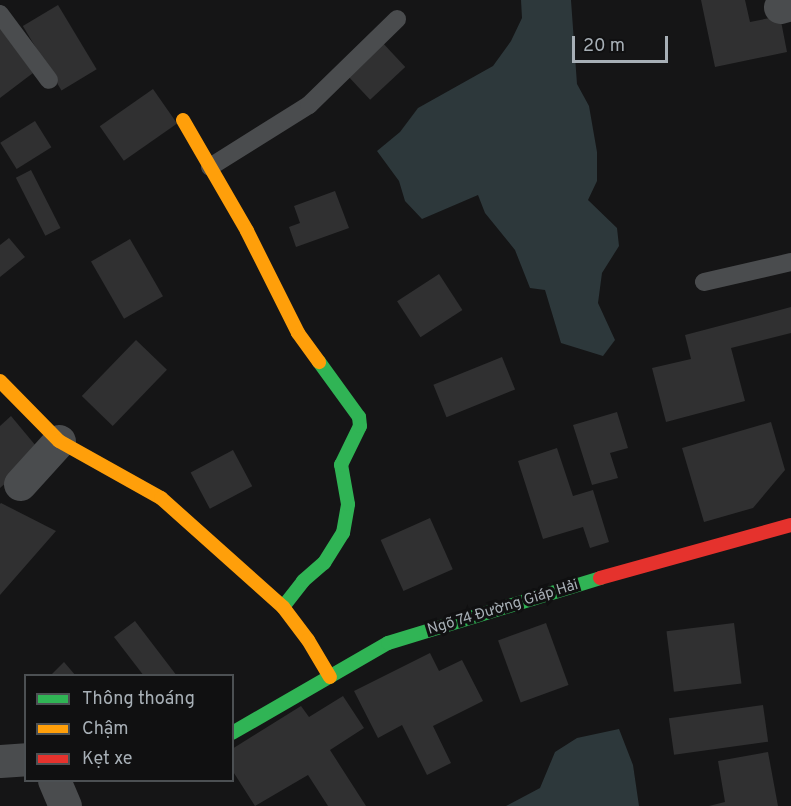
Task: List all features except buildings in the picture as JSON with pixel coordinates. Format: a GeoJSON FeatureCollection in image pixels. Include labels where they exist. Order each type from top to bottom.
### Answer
{"type":"FeatureCollection","features":[{"type":"Feature","properties":{"kind":"street"},"geometry":{"type":"LineString","coordinates":[[183,120],[247,231],[298,333],[359,417],[360,426],[340,465],[348,504],[343,533],[324,563],[303,581],[283,607]]}},
{"type":"Feature","properties":{"kind":"street"},"geometry":{"type":"LineString","coordinates":[[0,381],[59,441],[161,498],[283,607],[308,640],[330,677]]}},
{"type":"Feature","properties":{"kind":"street"},"geometry":{"type":"LineString","coordinates":[[20,484],[59,441]]}},
{"type":"Feature","properties":{"kind":"street","name":"Ngõ 74 Đường Giáp Hải"},"geometry":{"type":"LineString","coordinates":[[234,732],[388,643],[602,577],[791,525]]}},
{"type":"Feature","properties":{"kind":"street"},"geometry":{"type":"LineString","coordinates":[[0,761],[24,759]]}},
{"type":"Feature","properties":{"kind":"street"},"geometry":{"type":"LineString","coordinates":[[55,782],[65,806]]}},
{"type":"Feature","properties":{"kind":"lane"},"geometry":{"type":"LineString","coordinates":[[0,14],[49,80]]}},
{"type":"Feature","properties":{"kind":"lane"},"geometry":{"type":"LineString","coordinates":[[210,167],[309,105],[397,19]]}},
{"type":"Feature","properties":{"kind":"lane"},"geometry":{"type":"LineString","coordinates":[[704,282],[791,262]]}},
{"type":"Feature","properties":{"kind":"shaded area"},"geometry":{"type":"Polygon","coordinates":[[[521,0],[571,0],[577,84],[589,106],[597,152],[597,181],[588,200],[617,228],[619,246],[602,273],[598,303],[615,340],[603,356],[561,343],[545,290],[530,288],[515,250],[485,213],[478,195],[422,219],[405,201],[399,181],[377,151],[400,132],[418,108],[493,66],[511,41],[522,18],[521,0]]]}},
{"type":"Feature","properties":{"kind":"shaded area"},"geometry":{"type":"Polygon","coordinates":[[[619,729],[633,765],[639,806],[506,806],[540,788],[555,752],[577,738],[619,729]]]}},
{"type":"Feature","properties":{"kind":"traffic: fast"},"geometry":{"type":"LineString","coordinates":[[283,607],[303,581],[324,563],[343,533],[348,504],[341,465],[360,426],[359,417],[319,362]]}},
{"type":"Feature","properties":{"kind":"traffic: fast"},"geometry":{"type":"LineString","coordinates":[[234,732],[388,643],[600,578]]}},
{"type":"Feature","properties":{"kind":"traffic: slow"},"geometry":{"type":"LineString","coordinates":[[183,120],[247,231],[298,333],[319,362]]}},
{"type":"Feature","properties":{"kind":"traffic: slow"},"geometry":{"type":"LineString","coordinates":[[0,381],[59,441],[161,498],[283,607],[308,640],[330,677]]}},
{"type":"Feature","properties":{"kind":"traffic: jam"},"geometry":{"type":"LineString","coordinates":[[600,578],[791,525]]}}]}
